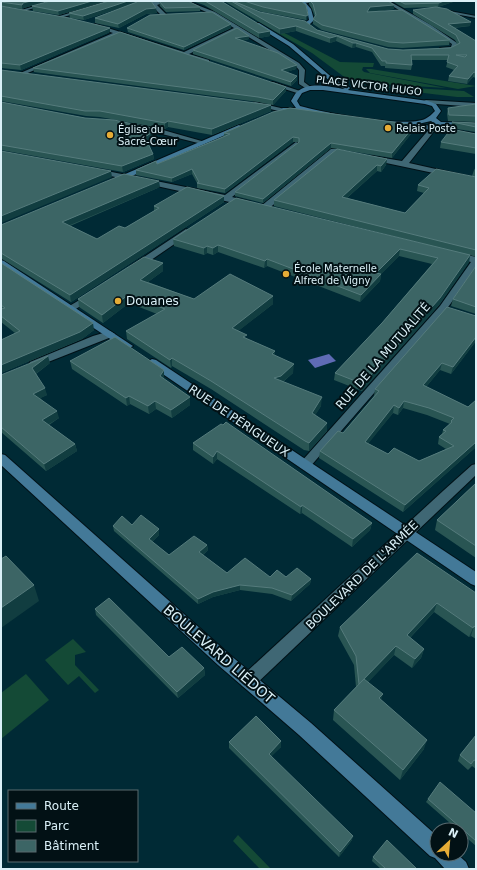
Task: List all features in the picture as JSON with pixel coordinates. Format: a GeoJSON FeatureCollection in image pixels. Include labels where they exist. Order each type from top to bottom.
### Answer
{"type":"FeatureCollection","features":[{"type":"Feature","properties":{"kind":"main road"},"geometry":{"type":"LineString","coordinates":[[288,21],[307,24],[312,20],[309,9],[303,2]]}},
{"type":"Feature","properties":{"kind":"main road"},"geometry":{"type":"LineString","coordinates":[[316,75],[302,59],[251,22],[291,45],[333,81],[368,94]]}},
{"type":"Feature","properties":{"kind":"main road","name":"PLACE VICTOR HUGO"},"geometry":{"type":"LineString","coordinates":[[318,85],[426,102],[436,107],[438,110],[434,116],[426,121],[414,123],[388,122],[309,110],[298,107],[294,101],[300,92],[308,88],[318,85]]}},
{"type":"Feature","properties":{"kind":"main road"},"geometry":{"type":"LineString","coordinates":[[281,109],[300,92]]}},
{"type":"Feature","properties":{"kind":"main road"},"geometry":{"type":"LineString","coordinates":[[281,109],[309,110]]}},
{"type":"Feature","properties":{"kind":"main road"},"geometry":{"type":"LineString","coordinates":[[434,116],[436,126]]}},
{"type":"Feature","properties":{"kind":"main road"},"geometry":{"type":"LineString","coordinates":[[388,122],[436,126],[476,124]]}},
{"type":"Feature","properties":{"kind":"main road"},"geometry":{"type":"LineString","coordinates":[[103,185],[248,123]]}},
{"type":"Feature","properties":{"kind":"main road","name":"RUE DE PÉRIGUEUX"},"geometry":{"type":"LineString","coordinates":[[1,263],[110,334],[476,580]]}},
{"type":"Feature","properties":{"kind":"main road","name":"BOULEVARD LIÉDOT"},"geometry":{"type":"LineString","coordinates":[[1,458],[429,842]]}},
{"type":"Feature","properties":{"kind":"main road"},"geometry":{"type":"LineString","coordinates":[[452,862],[459,869]]}},
{"type":"Feature","properties":{"kind":"street"},"geometry":{"type":"LineString","coordinates":[[20,11],[57,1]]}},
{"type":"Feature","properties":{"kind":"street"},"geometry":{"type":"LineString","coordinates":[[58,17],[116,1]]}},
{"type":"Feature","properties":{"kind":"street"},"geometry":{"type":"LineString","coordinates":[[183,1],[213,13],[301,68],[301,83],[308,88]]}},
{"type":"Feature","properties":{"kind":"street"},"geometry":{"type":"LineString","coordinates":[[303,2],[313,1]]}},
{"type":"Feature","properties":{"kind":"street"},"geometry":{"type":"LineString","coordinates":[[386,1],[452,42],[455,47],[438,49]]}},
{"type":"Feature","properties":{"kind":"street"},"geometry":{"type":"LineString","coordinates":[[150,2],[158,3],[154,5],[165,16]]}},
{"type":"Feature","properties":{"kind":"street"},"geometry":{"type":"LineString","coordinates":[[14,10],[36,14]]}},
{"type":"Feature","properties":{"kind":"street"},"geometry":{"type":"LineString","coordinates":[[390,12],[416,10]]}},
{"type":"Feature","properties":{"kind":"street"},"geometry":{"type":"LineString","coordinates":[[429,10],[444,10],[476,17]]}},
{"type":"Feature","properties":{"kind":"street"},"geometry":{"type":"LineString","coordinates":[[200,14],[213,13]]}},
{"type":"Feature","properties":{"kind":"street"},"geometry":{"type":"LineString","coordinates":[[154,16],[172,15]]}},
{"type":"Feature","properties":{"kind":"street"},"geometry":{"type":"LineString","coordinates":[[51,16],[70,20]]}},
{"type":"Feature","properties":{"kind":"street"},"geometry":{"type":"LineString","coordinates":[[96,19],[88,22],[186,53],[214,64]]}},
{"type":"Feature","properties":{"kind":"street"},"geometry":{"type":"LineString","coordinates":[[307,24],[313,28]]}},
{"type":"Feature","properties":{"kind":"street"},"geometry":{"type":"LineString","coordinates":[[36,76],[17,73],[120,32],[129,27]]}},
{"type":"Feature","properties":{"kind":"street"},"geometry":{"type":"LineString","coordinates":[[186,53],[237,28]]}},
{"type":"Feature","properties":{"kind":"street"},"geometry":{"type":"LineString","coordinates":[[268,47],[286,46]]}},
{"type":"Feature","properties":{"kind":"street"},"geometry":{"type":"LineString","coordinates":[[266,82],[300,92]]}},
{"type":"Feature","properties":{"kind":"street"},"geometry":{"type":"LineString","coordinates":[[426,102],[460,106],[476,105]]}},
{"type":"Feature","properties":{"kind":"street"},"geometry":{"type":"LineString","coordinates":[[250,104],[281,109]]}},
{"type":"Feature","properties":{"kind":"street"},"geometry":{"type":"LineString","coordinates":[[434,116],[476,105]]}},
{"type":"Feature","properties":{"kind":"street"},"geometry":{"type":"LineString","coordinates":[[130,126],[161,130],[202,142]]}},
{"type":"Feature","properties":{"kind":"street"},"geometry":{"type":"LineString","coordinates":[[404,164],[436,126],[476,136]]}},
{"type":"Feature","properties":{"kind":"street"},"geometry":{"type":"LineString","coordinates":[[221,209],[230,199],[296,144]]}},
{"type":"Feature","properties":{"kind":"street"},"geometry":{"type":"LineString","coordinates":[[86,169],[230,199],[268,209],[338,152]]}},
{"type":"Feature","properties":{"kind":"street"},"geometry":{"type":"LineString","coordinates":[[364,156],[476,180]]}},
{"type":"Feature","properties":{"kind":"street"},"geometry":{"type":"LineString","coordinates":[[130,270],[195,226]]}},
{"type":"Feature","properties":{"kind":"street"},"geometry":{"type":"LineString","coordinates":[[450,254],[476,260]]}},
{"type":"Feature","properties":{"kind":"street","name":"RUE DE LA MUTUALITÉ"},"geometry":{"type":"LineString","coordinates":[[305,465],[443,308],[476,260]]}},
{"type":"Feature","properties":{"kind":"street"},"geometry":{"type":"LineString","coordinates":[[71,308],[97,292]]}},
{"type":"Feature","properties":{"kind":"street"},"geometry":{"type":"LineString","coordinates":[[443,308],[456,312]]}},
{"type":"Feature","properties":{"kind":"street"},"geometry":{"type":"LineString","coordinates":[[22,369],[110,334]]}},
{"type":"Feature","properties":{"kind":"street","name":"BOULEVARD DE L'ARMÉE"},"geometry":{"type":"LineString","coordinates":[[248,681],[304,630],[405,532],[476,468]]}},
{"type":"Feature","properties":{"kind":"green space"},"geometry":{"type":"Polygon","coordinates":[[[229,4],[340,62],[374,63],[373,67],[363,67],[362,70],[364,72],[446,88],[363,83],[347,79],[312,53],[229,4]]]}},
{"type":"Feature","properties":{"kind":"green space"},"geometry":{"type":"Polygon","coordinates":[[[366,69],[476,86],[458,89],[370,73],[366,69]]]}},
{"type":"Feature","properties":{"kind":"green space"},"geometry":{"type":"Polygon","coordinates":[[[362,85],[464,91],[474,97],[457,97],[399,90],[400,88],[362,85]]]}},
{"type":"Feature","properties":{"kind":"green space"},"geometry":{"type":"Polygon","coordinates":[[[73,639],[86,652],[75,655],[75,665],[99,690],[95,693],[79,676],[68,685],[45,660],[73,639]]]}},
{"type":"Feature","properties":{"kind":"green space"},"geometry":{"type":"Polygon","coordinates":[[[26,674],[49,700],[1,739],[1,693],[26,674]]]}},
{"type":"Feature","properties":{"kind":"green space"},"geometry":{"type":"Polygon","coordinates":[[[238,835],[271,869],[258,869],[259,868],[233,841],[238,835]]]}},
{"type":"Feature","properties":{"kind":"water"},"geometry":{"type":"Polygon","coordinates":[[[329,354],[336,361],[315,368],[308,360],[329,354]]]}},
{"type":"Feature","properties":{"kind":"building"},"geometry":{"type":"Polygon","coordinates":[[[1,1],[31,1],[23,3],[22,5],[1,1]]]}},
{"type":"Feature","properties":{"kind":"building"},"geometry":{"type":"Polygon","coordinates":[[[50,1],[92,1],[58,11],[32,6],[50,1]]]}},
{"type":"Feature","properties":{"kind":"building"},"geometry":{"type":"Polygon","coordinates":[[[109,1],[128,1],[83,16],[69,13],[109,1]]]}},
{"type":"Feature","properties":{"kind":"building"},"geometry":{"type":"Polygon","coordinates":[[[151,1],[156,8],[146,9],[118,24],[95,18],[137,2],[151,1]]]}},
{"type":"Feature","properties":{"kind":"building"},"geometry":{"type":"Polygon","coordinates":[[[159,1],[188,1],[200,7],[165,8],[159,1]]]}},
{"type":"Feature","properties":{"kind":"building"},"geometry":{"type":"Polygon","coordinates":[[[205,1],[221,1],[270,31],[259,33],[205,1]]]}},
{"type":"Feature","properties":{"kind":"building"},"geometry":{"type":"Polygon","coordinates":[[[231,1],[260,12],[305,21],[317,30],[388,49],[403,50],[450,48],[460,43],[456,35],[413,10],[436,7],[447,9],[471,22],[448,24],[476,41],[476,73],[474,72],[468,79],[449,76],[458,66],[447,62],[449,55],[411,55],[412,65],[386,63],[386,61],[382,61],[372,48],[353,43],[337,36],[330,38],[296,26],[280,29],[231,1]],[[456,55],[465,57],[467,55],[456,55]]]}},
{"type":"Feature","properties":{"kind":"building"},"geometry":{"type":"Polygon","coordinates":[[[244,1],[301,1],[306,5],[308,15],[306,16],[263,7],[244,1]]]}},
{"type":"Feature","properties":{"kind":"building"},"geometry":{"type":"Polygon","coordinates":[[[310,1],[388,1],[394,5],[370,7],[367,12],[402,10],[450,40],[403,43],[389,42],[322,25],[313,19],[316,15],[313,4],[310,1]]]}},
{"type":"Feature","properties":{"kind":"building"},"geometry":{"type":"Polygon","coordinates":[[[399,1],[444,1],[439,3],[405,4],[399,1]]]}},
{"type":"Feature","properties":{"kind":"building"},"geometry":{"type":"Polygon","coordinates":[[[1,6],[69,18],[110,28],[20,65],[1,63],[1,6]]]}},
{"type":"Feature","properties":{"kind":"building"},"geometry":{"type":"Polygon","coordinates":[[[212,12],[231,24],[184,47],[127,28],[150,15],[212,12]]]}},
{"type":"Feature","properties":{"kind":"building"},"geometry":{"type":"Polygon","coordinates":[[[237,28],[249,36],[235,38],[278,53],[297,65],[281,70],[297,76],[291,82],[193,50],[237,28]]]}},
{"type":"Feature","properties":{"kind":"building"},"geometry":{"type":"Polygon","coordinates":[[[120,32],[286,87],[273,100],[33,68],[120,32]]]}},
{"type":"Feature","properties":{"kind":"building"},"geometry":{"type":"Polygon","coordinates":[[[1,70],[271,105],[212,129],[168,121],[165,123],[100,111],[85,111],[1,96],[1,70]]]}},
{"type":"Feature","properties":{"kind":"building"},"geometry":{"type":"Polygon","coordinates":[[[1,102],[85,118],[114,120],[157,129],[145,137],[153,154],[122,166],[1,145],[1,102]]]}},
{"type":"Feature","properties":{"kind":"building"},"geometry":{"type":"Polygon","coordinates":[[[476,104],[476,116],[449,115],[448,108],[476,104]]]}},
{"type":"Feature","properties":{"kind":"building"},"geometry":{"type":"Polygon","coordinates":[[[290,108],[415,125],[392,153],[331,143],[263,199],[235,192],[299,142],[299,138],[293,137],[225,189],[197,183],[199,182],[192,169],[172,178],[136,170],[156,161],[157,164],[216,140],[230,134],[224,133],[273,112],[290,108]]]}},
{"type":"Feature","properties":{"kind":"building"},"geometry":{"type":"Polygon","coordinates":[[[452,122],[476,123],[476,127],[452,122]]]}},
{"type":"Feature","properties":{"kind":"building"},"geometry":{"type":"Polygon","coordinates":[[[451,129],[476,134],[476,148],[441,142],[451,129]]]}},
{"type":"Feature","properties":{"kind":"building"},"geometry":{"type":"Polygon","coordinates":[[[337,149],[387,159],[381,166],[377,165],[342,197],[405,213],[429,188],[418,185],[436,169],[476,177],[476,250],[274,200],[337,149]]]}},
{"type":"Feature","properties":{"kind":"building"},"geometry":{"type":"Polygon","coordinates":[[[1,151],[111,171],[1,216],[1,151]]]}},
{"type":"Feature","properties":{"kind":"building"},"geometry":{"type":"Polygon","coordinates":[[[124,174],[159,181],[62,222],[97,239],[119,226],[125,228],[159,208],[154,206],[187,187],[224,196],[70,295],[1,253],[1,225],[124,174]]]}},
{"type":"Feature","properties":{"kind":"building"},"geometry":{"type":"Polygon","coordinates":[[[236,198],[470,255],[440,298],[363,384],[335,373],[382,323],[438,258],[400,249],[376,273],[381,274],[361,295],[267,259],[265,261],[218,245],[213,248],[207,246],[204,248],[173,239],[236,198]]]}},
{"type":"Feature","properties":{"kind":"building"},"geometry":{"type":"Polygon","coordinates":[[[144,257],[163,263],[140,280],[194,299],[230,274],[273,296],[232,328],[247,335],[243,337],[275,351],[272,354],[294,364],[281,376],[274,378],[322,397],[312,413],[327,423],[309,443],[211,381],[172,358],[170,360],[126,331],[165,309],[128,295],[102,315],[78,299],[144,257]]]}},
{"type":"Feature","properties":{"kind":"building"},"geometry":{"type":"Polygon","coordinates":[[[1,263],[93,323],[80,332],[1,365],[1,340],[20,331],[1,316],[1,309],[5,308],[1,305],[1,263]]]}},
{"type":"Feature","properties":{"kind":"building"},"geometry":{"type":"Polygon","coordinates":[[[476,266],[476,307],[453,299],[476,266]]]}},
{"type":"Feature","properties":{"kind":"building"},"geometry":{"type":"Polygon","coordinates":[[[447,307],[476,316],[476,337],[453,367],[442,363],[423,385],[468,407],[476,400],[476,442],[405,505],[320,451],[338,431],[343,433],[379,391],[375,389],[447,307]],[[404,401],[399,408],[394,405],[365,442],[388,454],[394,448],[419,461],[454,446],[439,437],[446,431],[443,430],[452,422],[451,421],[454,418],[429,408],[404,401]]]}},
{"type":"Feature","properties":{"kind":"building"},"geometry":{"type":"Polygon","coordinates":[[[115,337],[164,370],[160,376],[190,397],[171,410],[155,401],[148,406],[129,396],[126,398],[70,361],[115,337]]]}},
{"type":"Feature","properties":{"kind":"building"},"geometry":{"type":"Polygon","coordinates":[[[48,356],[32,368],[45,388],[33,394],[57,411],[42,420],[75,444],[44,464],[1,427],[1,375],[48,356]]]}},
{"type":"Feature","properties":{"kind":"building"},"geometry":{"type":"Polygon","coordinates":[[[226,422],[372,523],[353,539],[302,505],[301,507],[217,451],[213,457],[193,443],[226,422]]]}},
{"type":"Feature","properties":{"kind":"building"},"geometry":{"type":"Polygon","coordinates":[[[476,483],[476,546],[437,520],[476,483]]]}},
{"type":"Feature","properties":{"kind":"building"},"geometry":{"type":"Polygon","coordinates":[[[141,515],[159,529],[149,539],[169,555],[194,536],[207,545],[199,552],[227,573],[245,558],[270,577],[277,570],[286,577],[297,568],[311,579],[292,595],[272,588],[240,585],[213,592],[198,599],[113,526],[122,516],[132,525],[141,515]]]}},
{"type":"Feature","properties":{"kind":"building"},"geometry":{"type":"Polygon","coordinates":[[[417,553],[476,593],[476,628],[474,626],[473,628],[437,603],[407,635],[424,649],[415,659],[396,646],[359,684],[356,656],[340,627],[417,553]]]}},
{"type":"Feature","properties":{"kind":"building"},"geometry":{"type":"Polygon","coordinates":[[[6,556],[34,585],[1,608],[1,559],[6,556]]]}},
{"type":"Feature","properties":{"kind":"building"},"geometry":{"type":"Polygon","coordinates":[[[109,598],[169,657],[182,647],[204,668],[177,692],[95,609],[109,598]]]}},
{"type":"Feature","properties":{"kind":"building"},"geometry":{"type":"Polygon","coordinates":[[[364,679],[383,694],[379,698],[427,740],[403,770],[334,710],[364,679]]]}},
{"type":"Feature","properties":{"kind":"building"},"geometry":{"type":"Polygon","coordinates":[[[256,716],[281,741],[269,754],[353,836],[340,852],[229,742],[256,716]]]}},
{"type":"Feature","properties":{"kind":"building"},"geometry":{"type":"Polygon","coordinates":[[[476,735],[476,761],[474,760],[471,764],[460,755],[476,735]]]}},
{"type":"Feature","properties":{"kind":"building"},"geometry":{"type":"Polygon","coordinates":[[[440,782],[476,813],[476,841],[469,835],[469,822],[454,822],[428,799],[440,782]]]}},
{"type":"Feature","properties":{"kind":"building"},"geometry":{"type":"Polygon","coordinates":[[[387,840],[417,869],[386,869],[373,857],[387,840]]]}},
{"type":"Feature","properties":{"kind":"place","name":"Relais Poste"},"geometry":{"type":"Point","coordinates":[388,128]}},
{"type":"Feature","properties":{"kind":"place","name":"Église du Sacré-Cœur"},"geometry":{"type":"Point","coordinates":[110,135]}},
{"type":"Feature","properties":{"kind":"place","name":"École Maternelle Alfred de Vigny"},"geometry":{"type":"Point","coordinates":[286,274]}},
{"type":"Feature","properties":{"kind":"place","name":"Douanes"},"geometry":{"type":"Point","coordinates":[118,301]}}]}
